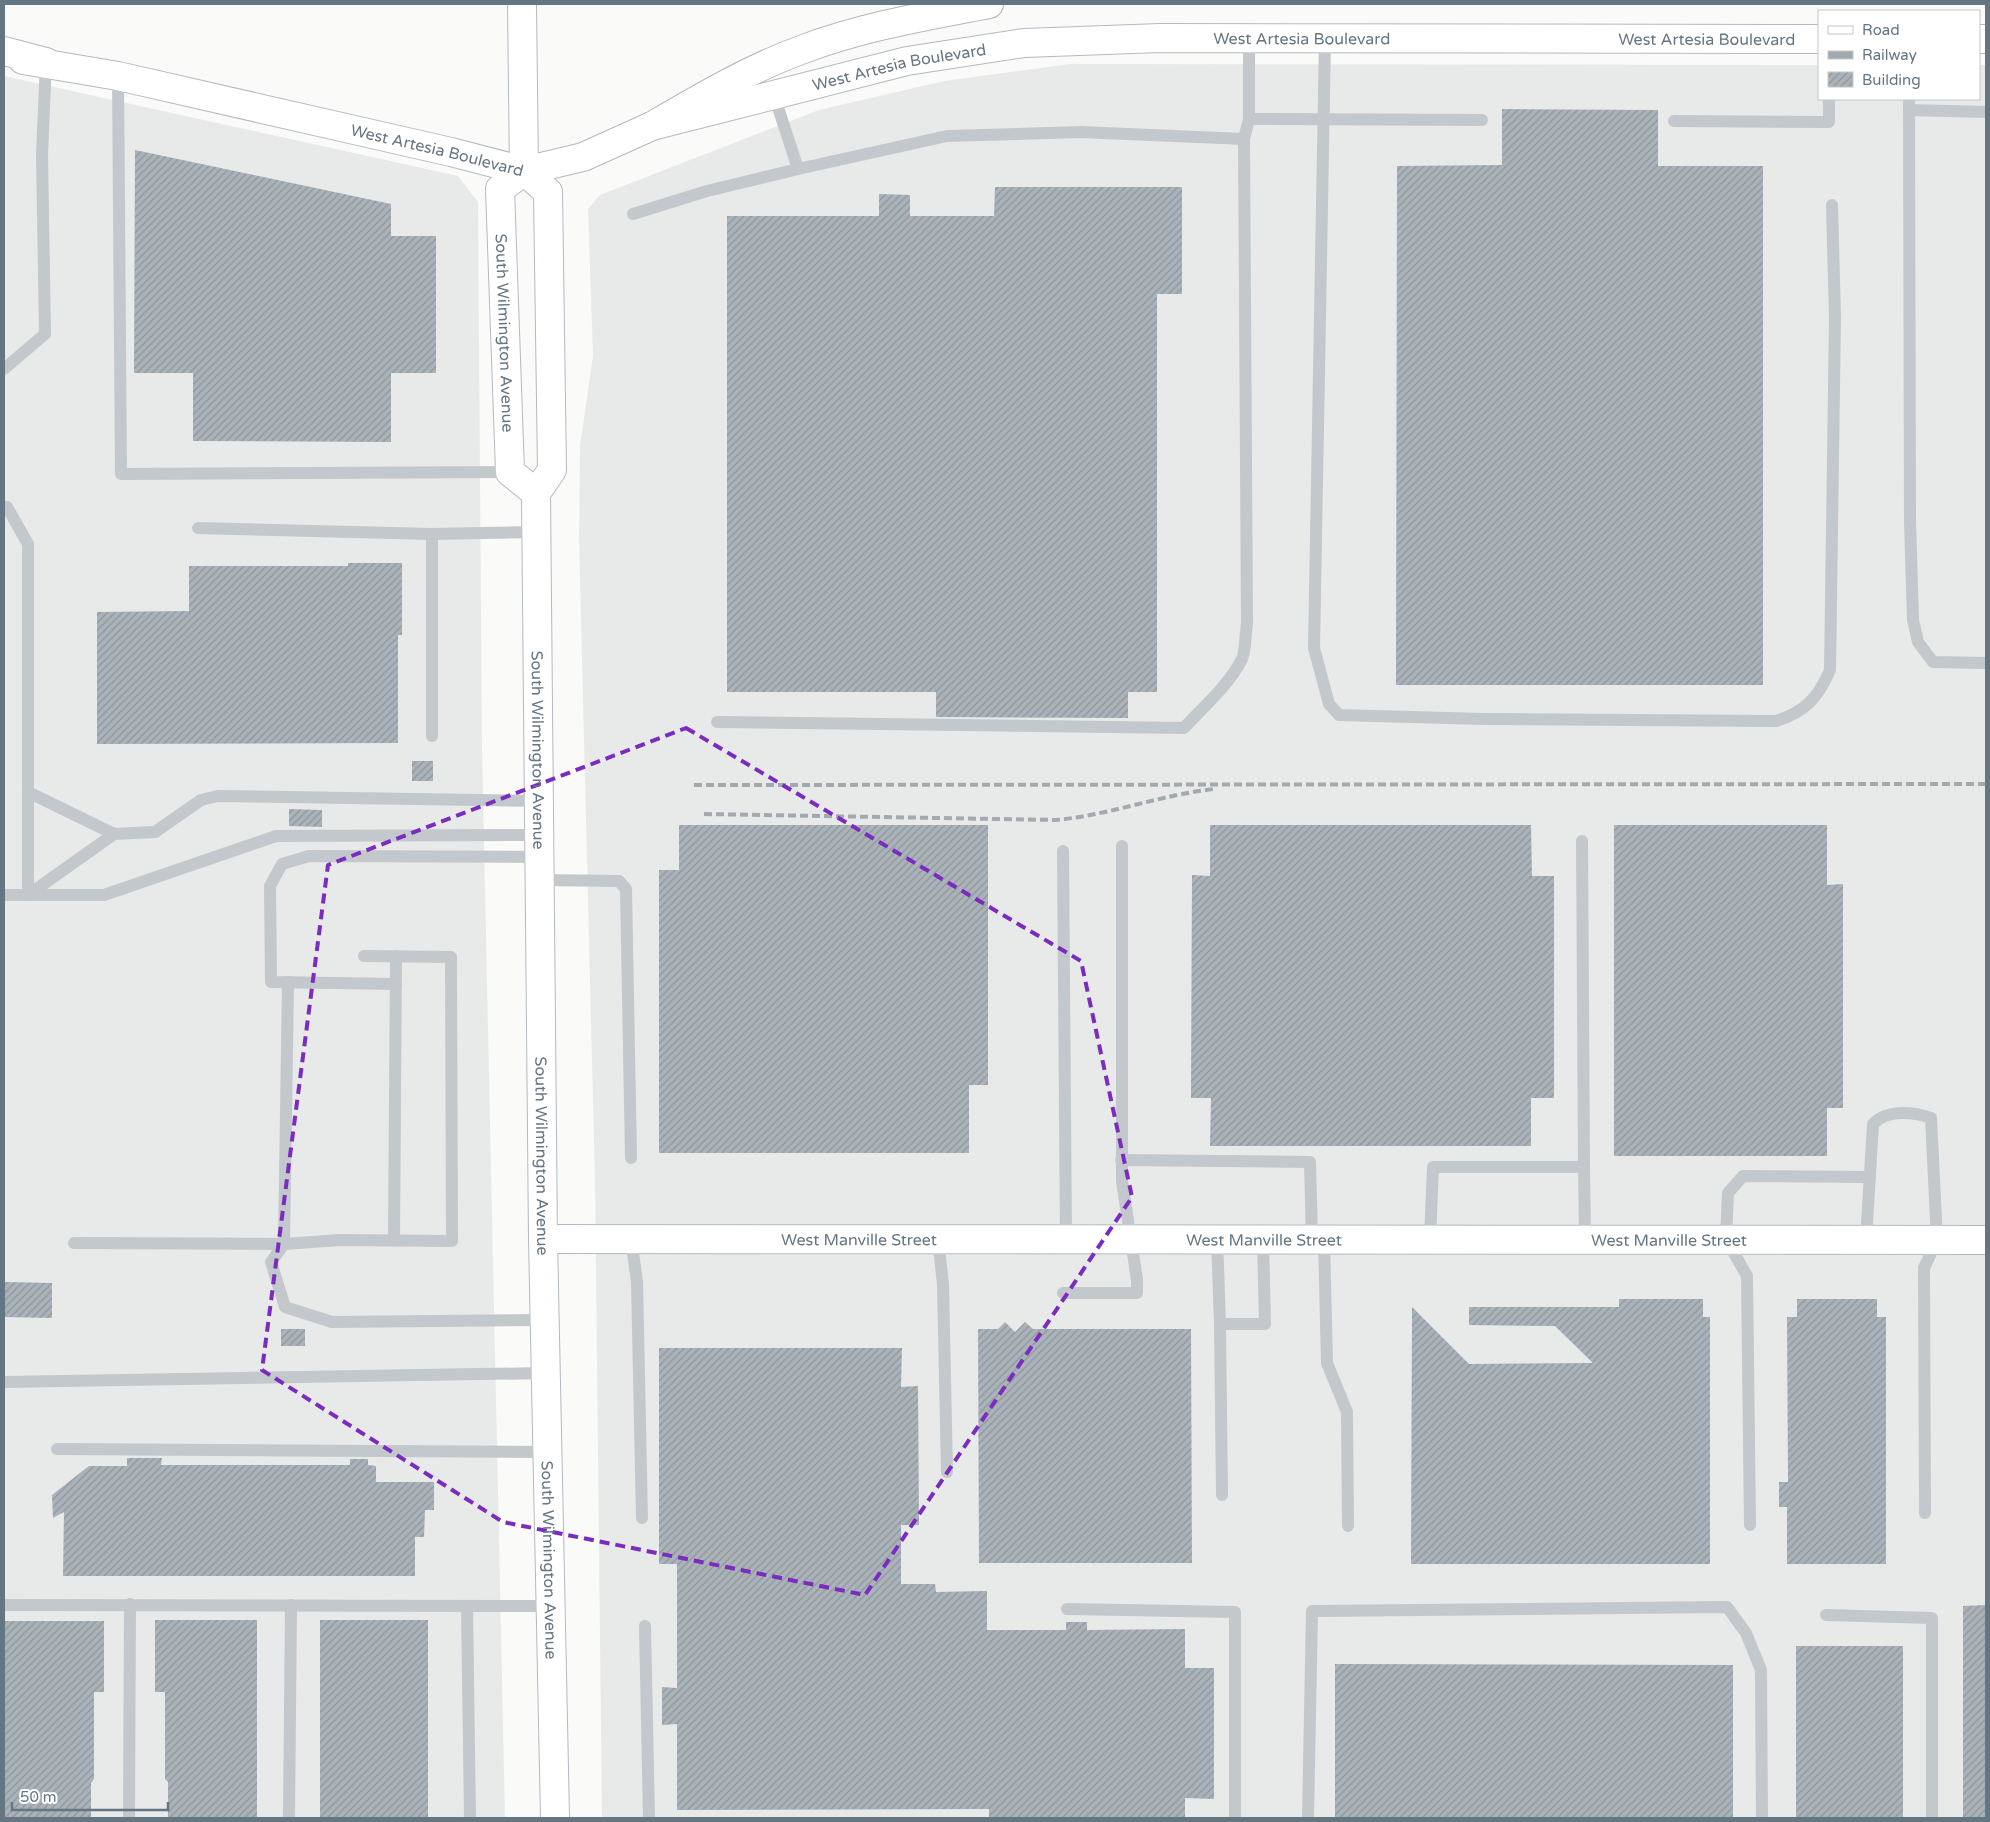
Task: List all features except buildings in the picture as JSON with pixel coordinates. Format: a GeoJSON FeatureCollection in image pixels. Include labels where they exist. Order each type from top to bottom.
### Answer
{"type":"FeatureCollection","features":[{"type":"Feature","properties":{"kind":"main road"},"geometry":{"type":"LineString","coordinates":[[652,126],[708,93],[801,50],[895,22],[989,4]]}},
{"type":"Feature","properties":{"kind":"main road"},"geometry":{"type":"LineString","coordinates":[[510,472],[536,493],[552,470],[548,192],[524,171],[522,9]]}},
{"type":"Feature","properties":{"kind":"main road","name":"West Artesia Boulevard"},"geometry":{"type":"LineString","coordinates":[[4,58],[46,62],[118,76],[451,152],[524,171],[582,157],[652,126],[907,61],[1024,43],[1161,38],[1818,39]]}},
{"type":"Feature","properties":{"kind":"main road"},"geometry":{"type":"LineString","coordinates":[[4,51],[46,62]]}},
{"type":"Feature","properties":{"kind":"main road","name":"South Wilmington Avenue"},"geometry":{"type":"LineString","coordinates":[[510,472],[500,189],[524,171]]}},
{"type":"Feature","properties":{"kind":"main road","name":"South Wilmington Avenue"},"geometry":{"type":"LineString","coordinates":[[536,493],[543,1239],[555,1818]]}},
{"type":"Feature","properties":{"kind":"main road","name":"West Manville Street"},"geometry":{"type":"LineString","coordinates":[[543,1239],[1986,1240]]}},
{"type":"Feature","properties":{"kind":"lane"},"geometry":{"type":"LineString","coordinates":[[717,722],[1184,728],[1225,682],[1242,657],[1247,624],[1244,139],[1249,119],[1249,38]]}},
{"type":"Feature","properties":{"kind":"lane"},"geometry":{"type":"LineString","coordinates":[[1325,39],[1314,648],[1329,704],[1339,714],[1484,719],[1776,721],[1793,716],[1807,706],[1822,689],[1830,670],[1835,317],[1832,205]]}},
{"type":"Feature","properties":{"kind":"lane"},"geometry":{"type":"LineString","coordinates":[[4,369],[45,334],[42,154],[46,62]]}},
{"type":"Feature","properties":{"kind":"lane"},"geometry":{"type":"LineString","coordinates":[[118,76],[121,474],[510,472]]}},
{"type":"Feature","properties":{"kind":"lane"},"geometry":{"type":"LineString","coordinates":[[774,95],[798,169]]}},
{"type":"Feature","properties":{"kind":"lane"},"geometry":{"type":"LineString","coordinates":[[1674,121],[1829,122],[1828,100]]}},
{"type":"Feature","properties":{"kind":"lane"},"geometry":{"type":"LineString","coordinates":[[1986,112],[1909,104],[1910,513],[1913,620],[1918,642],[1932,662],[1986,663]]}},
{"type":"Feature","properties":{"kind":"lane"},"geometry":{"type":"LineString","coordinates":[[1249,119],[1482,120]]}},
{"type":"Feature","properties":{"kind":"lane"},"geometry":{"type":"LineString","coordinates":[[633,214],[707,191],[947,136],[1081,132],[1244,139]]}},
{"type":"Feature","properties":{"kind":"lane"},"geometry":{"type":"LineString","coordinates":[[4,507],[8,507],[28,544],[28,895]]}},
{"type":"Feature","properties":{"kind":"lane"},"geometry":{"type":"LineString","coordinates":[[198,528],[432,534],[536,532]]}},
{"type":"Feature","properties":{"kind":"lane"},"geometry":{"type":"LineString","coordinates":[[432,534],[432,736]]}},
{"type":"Feature","properties":{"kind":"lane"},"geometry":{"type":"LineString","coordinates":[[28,792],[114,834],[154,832],[201,800],[218,796],[539,801]]}},
{"type":"Feature","properties":{"kind":"lane"},"geometry":{"type":"LineString","coordinates":[[28,895],[114,834]]}},
{"type":"Feature","properties":{"kind":"lane"},"geometry":{"type":"LineString","coordinates":[[4,895],[104,895],[276,836],[540,858],[619,881],[626,889],[631,1158]]}},
{"type":"Feature","properties":{"kind":"lane"},"geometry":{"type":"LineString","coordinates":[[1582,841],[1584,1239]]}},
{"type":"Feature","properties":{"kind":"lane"},"geometry":{"type":"LineString","coordinates":[[1063,1293],[1137,1293],[1138,1280],[1129,1239],[1121,1160],[1122,846]]}},
{"type":"Feature","properties":{"kind":"lane"},"geometry":{"type":"LineString","coordinates":[[1063,851],[1066,1239]]}},
{"type":"Feature","properties":{"kind":"lane"},"geometry":{"type":"LineString","coordinates":[[396,984],[271,982],[270,886],[282,864],[309,856],[540,858]]}},
{"type":"Feature","properties":{"kind":"lane"},"geometry":{"type":"LineString","coordinates":[[74,1243],[284,1244],[340,1240],[452,1241],[451,957],[364,956]]}},
{"type":"Feature","properties":{"kind":"lane"},"geometry":{"type":"LineString","coordinates":[[394,1240],[396,956]]}},
{"type":"Feature","properties":{"kind":"lane"},"geometry":{"type":"LineString","coordinates":[[288,982],[284,1244],[271,1262],[285,1307],[332,1322],[545,1320]]}},
{"type":"Feature","properties":{"kind":"lane"},"geometry":{"type":"LineString","coordinates":[[1866,1240],[1872,1126],[1877,1119],[1900,1113],[1920,1114],[1931,1118],[1937,1240],[1924,1268],[1925,1513]]}},
{"type":"Feature","properties":{"kind":"lane"},"geometry":{"type":"LineString","coordinates":[[1121,1160],[1310,1162],[1327,1363],[1347,1412],[1348,1526]]}},
{"type":"Feature","properties":{"kind":"lane"},"geometry":{"type":"LineString","coordinates":[[1430,1239],[1433,1167],[1584,1167]]}},
{"type":"Feature","properties":{"kind":"lane"},"geometry":{"type":"LineString","coordinates":[[1750,1525],[1748,1276],[1726,1239],[1728,1194],[1743,1176],[1870,1177]]}},
{"type":"Feature","properties":{"kind":"lane"},"geometry":{"type":"LineString","coordinates":[[631,1239],[637,1281],[642,1518]]}},
{"type":"Feature","properties":{"kind":"lane"},"geometry":{"type":"LineString","coordinates":[[938,1239],[943,1284],[946,1472]]}},
{"type":"Feature","properties":{"kind":"lane"},"geometry":{"type":"LineString","coordinates":[[1217,1239],[1222,1495]]}},
{"type":"Feature","properties":{"kind":"lane"},"geometry":{"type":"LineString","coordinates":[[1220,1324],[1265,1324],[1263,1239]]}},
{"type":"Feature","properties":{"kind":"lane"},"geometry":{"type":"LineString","coordinates":[[4,1382],[546,1373]]}},
{"type":"Feature","properties":{"kind":"lane"},"geometry":{"type":"LineString","coordinates":[[57,1449],[548,1452]]}},
{"type":"Feature","properties":{"kind":"lane"},"geometry":{"type":"LineString","coordinates":[[129,1818],[130,1604]]}},
{"type":"Feature","properties":{"kind":"lane"},"geometry":{"type":"LineString","coordinates":[[4,1605],[551,1606]]}},
{"type":"Feature","properties":{"kind":"lane"},"geometry":{"type":"LineString","coordinates":[[290,1818],[291,1605]]}},
{"type":"Feature","properties":{"kind":"lane"},"geometry":{"type":"LineString","coordinates":[[467,1606],[470,1818]]}},
{"type":"Feature","properties":{"kind":"lane"},"geometry":{"type":"LineString","coordinates":[[1308,1818],[1312,1611],[1636,1606],[1727,1607],[1746,1633],[1761,1670],[1762,1818]]}},
{"type":"Feature","properties":{"kind":"lane"},"geometry":{"type":"LineString","coordinates":[[1066,1609],[1235,1612],[1235,1818]]}},
{"type":"Feature","properties":{"kind":"lane"},"geometry":{"type":"LineString","coordinates":[[1826,1615],[1932,1618],[1932,1818]]}},
{"type":"Feature","properties":{"kind":"lane"},"geometry":{"type":"LineString","coordinates":[[645,1626],[649,1818]]}},
{"type":"Feature","properties":{"kind":"highlighted area"},"geometry":{"type":"Polygon","coordinates":[[[686,728],[1081,961],[1132,1197],[865,1595],[503,1522],[262,1370],[328,865],[686,728]]]}},
{"type":"Feature","properties":{"kind":"shaded area"},"geometry":{"type":"Polygon","coordinates":[[[1071,64],[1818,65],[1818,100],[1980,100],[1980,65],[1986,65],[1986,1818],[602,1818],[595,1183],[579,537],[580,446],[593,356],[588,209],[600,195],[819,110],[944,81],[1071,64]]]}},
{"type":"Feature","properties":{"kind":"shaded area"},"geometry":{"type":"Polygon","coordinates":[[[4,76],[458,176],[478,202],[482,749],[505,1818],[4,1818],[4,76]]]}},
{"type":"Feature","properties":{"kind":"railway"},"geometry":{"type":"LineString","coordinates":[[694,785],[1986,784]]}},
{"type":"Feature","properties":{"kind":"railway"},"geometry":{"type":"LineString","coordinates":[[704,814],[1056,820],[1096,814],[1214,789]]}}]}
